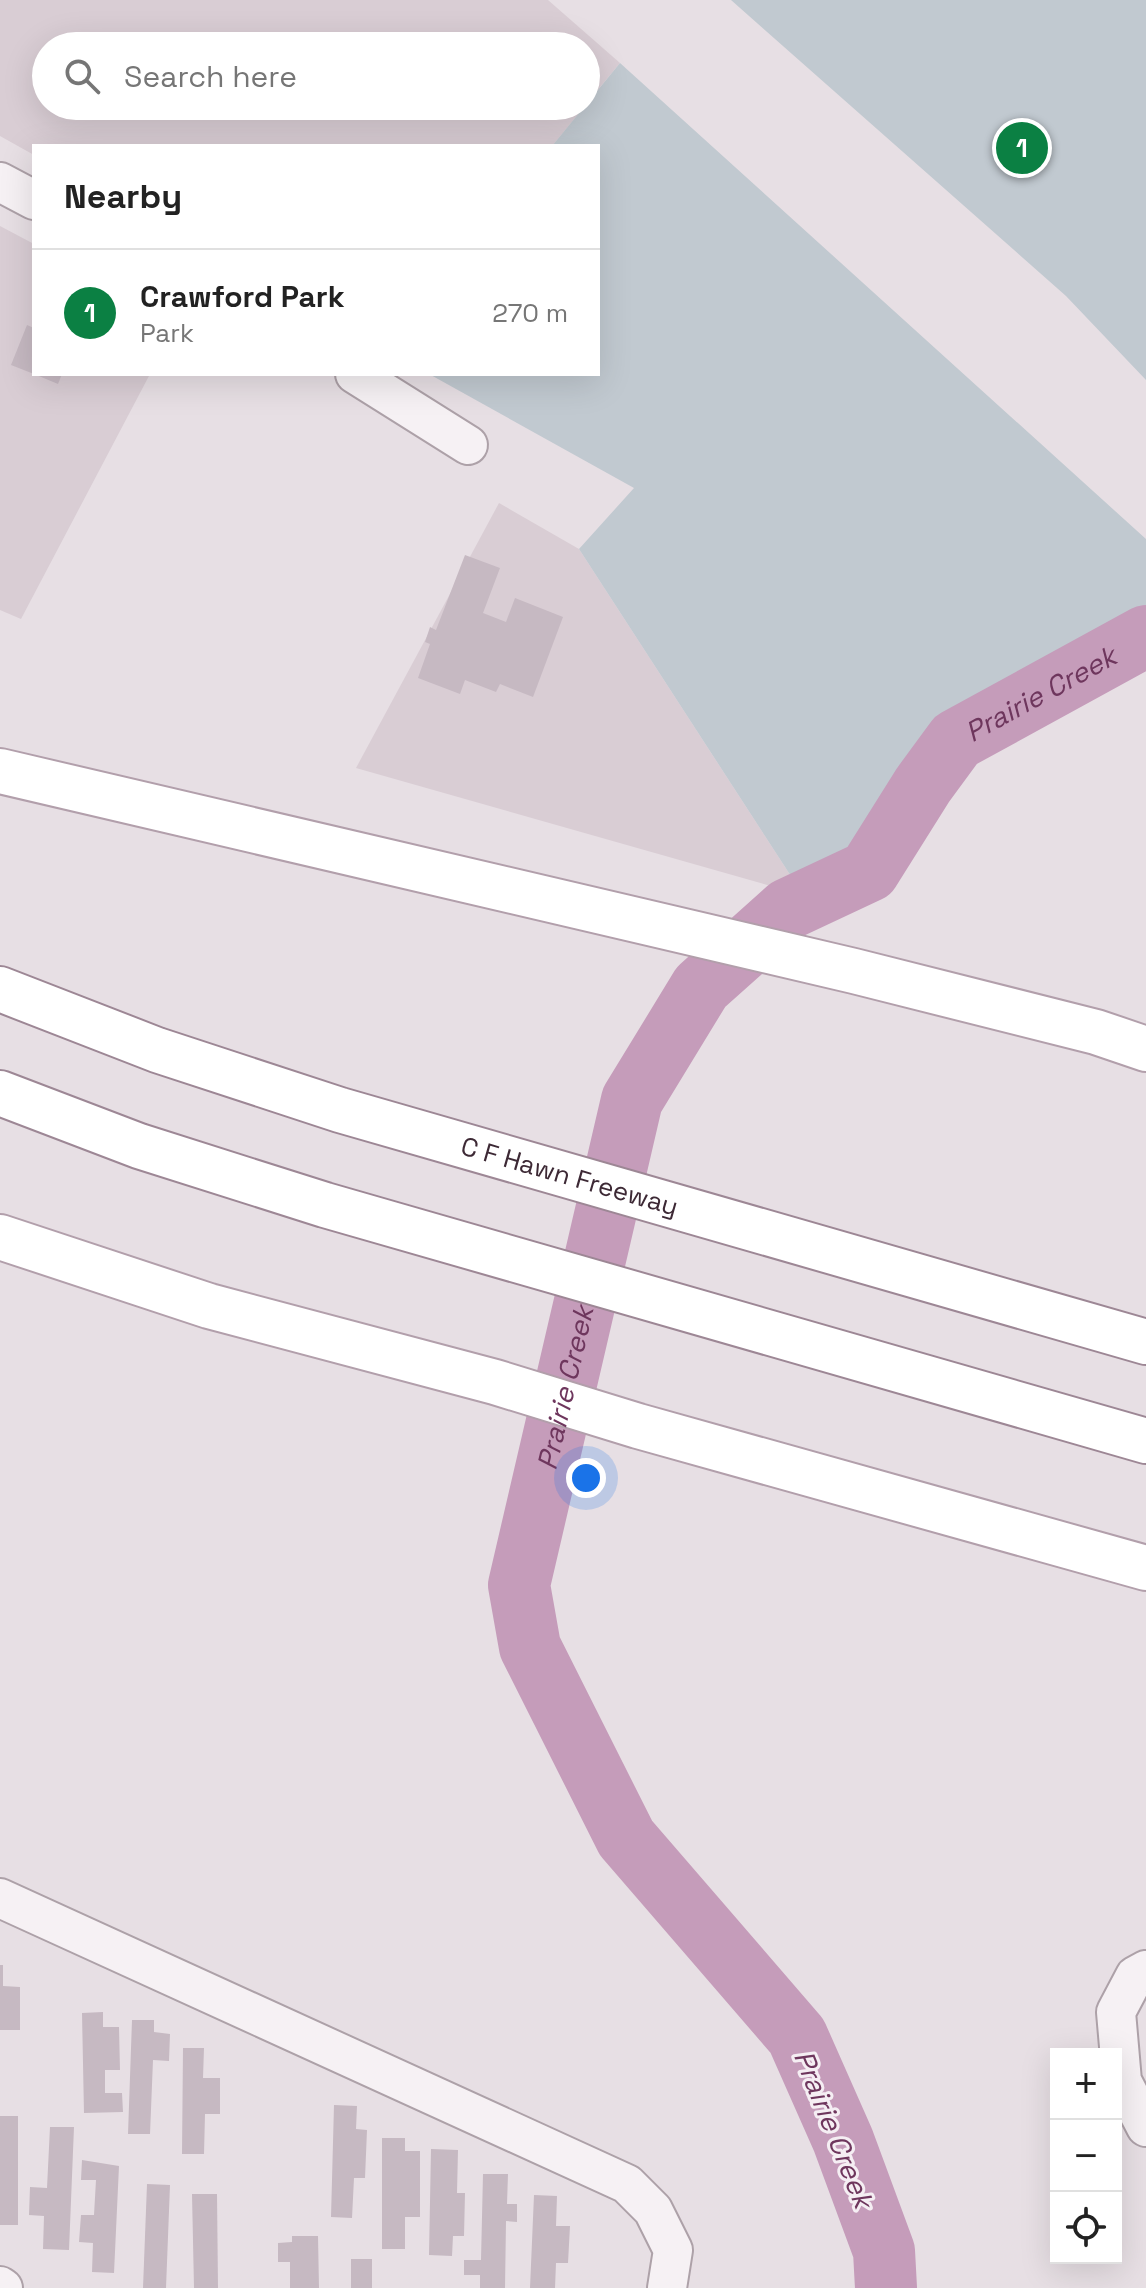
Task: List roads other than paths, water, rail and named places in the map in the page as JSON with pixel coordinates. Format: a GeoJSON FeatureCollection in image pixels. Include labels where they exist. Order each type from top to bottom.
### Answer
{"type":"FeatureCollection","features":[{"type":"Feature","properties":{"kind":"main road"},"geometry":{"type":"LineString","coordinates":[[0,771],[854,971],[1096,1032],[1146,1049]]}},
{"type":"Feature","properties":{"kind":"main road","name":"C F Hawn Freeway"},"geometry":{"type":"LineString","coordinates":[[0,989],[157,1050],[340,1110],[1146,1342]]}},
{"type":"Feature","properties":{"kind":"main road"},"geometry":{"type":"LineString","coordinates":[[0,1093],[139,1146],[325,1205],[1146,1441]]}},
{"type":"Feature","properties":{"kind":"main road"},"geometry":{"type":"LineString","coordinates":[[0,1237],[209,1306],[495,1382],[638,1426],[1146,1568]]}},
{"type":"Feature","properties":{"kind":"street"},"geometry":{"type":"LineString","coordinates":[[0,182],[32,199]]}},
{"type":"Feature","properties":{"kind":"street"},"geometry":{"type":"LineString","coordinates":[[358,376],[468,445]]}},
{"type":"Feature","properties":{"kind":"street"},"geometry":{"type":"LineString","coordinates":[[0,1898],[627,2184],[653,2210],[673,2250],[667,2288]]}},
{"type":"Feature","properties":{"kind":"street"},"geometry":{"type":"LineString","coordinates":[[1146,1970],[1135,1976],[1116,2012],[1122,2081],[1146,2127]]}},
{"type":"Feature","properties":{"kind":"waterway","name":"Prairie Creek"},"geometry":{"type":"LineString","coordinates":[[886,2288],[884,2251],[843,2140],[797,2036],[626,1838],[530,1647],[519,1585],[632,1100],[701,987],[788,909],[869,871],[923,785],[956,740],[1146,636]]}},
{"type":"Feature","properties":{"kind":"place","name":"Crawford Park"},"geometry":{"type":"Point","coordinates":[1022,148]}}]}
